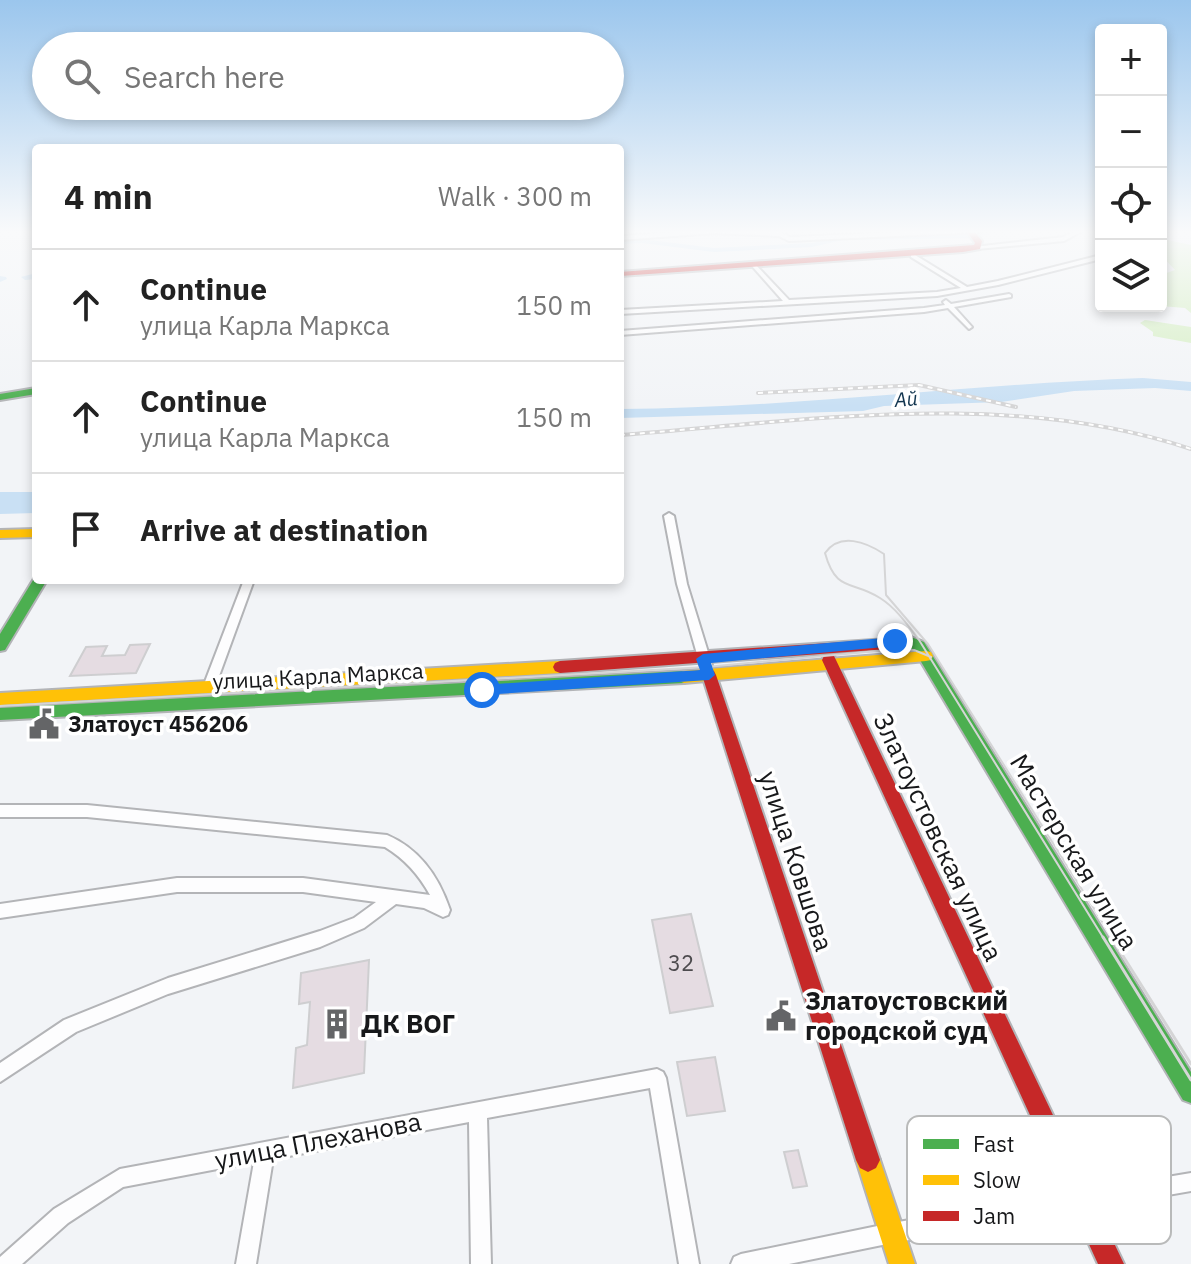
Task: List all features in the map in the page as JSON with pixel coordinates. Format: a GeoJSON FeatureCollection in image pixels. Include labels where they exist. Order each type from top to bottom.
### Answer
{"type":"FeatureCollection","features":[{"type":"Feature","properties":{"kind":"main road"},"geometry":{"type":"LineString","coordinates":[[0,397],[32,392]]}},
{"type":"Feature","properties":{"kind":"main road"},"geometry":{"type":"LineString","coordinates":[[0,534],[32,533]]}},
{"type":"Feature","properties":{"kind":"main road"},"geometry":{"type":"LineString","coordinates":[[0,646],[38,584]]}},
{"type":"Feature","properties":{"kind":"main road","name":"улица Карла Маркса"},"geometry":{"type":"LineString","coordinates":[[0,699],[703,659],[911,642]]}},
{"type":"Feature","properties":{"kind":"main road","name":"Мастерская улица"},"geometry":{"type":"LineString","coordinates":[[911,642],[919,646],[926,656],[1191,1092]]}},
{"type":"Feature","properties":{"kind":"main road","name":"Златоустовская улица"},"geometry":{"type":"LineString","coordinates":[[823,648],[1043,1116]]}},
{"type":"Feature","properties":{"kind":"main road","name":"улица Карла Маркса"},"geometry":{"type":"LineString","coordinates":[[0,714],[482,690],[831,666],[926,656]]}},
{"type":"Feature","properties":{"kind":"main road","name":"улица Ковшова"},"geometry":{"type":"LineString","coordinates":[[709,675],[902,1264]]}},
{"type":"Feature","properties":{"kind":"main road","name":"Златоустовская улица"},"geometry":{"type":"LineString","coordinates":[[1102,1244],[1111,1264]]}},
{"type":"Feature","properties":{"kind":"street"},"geometry":{"type":"LineString","coordinates":[[775,289],[802,320]]}},
{"type":"Feature","properties":{"kind":"street"},"geometry":{"type":"LineString","coordinates":[[624,312],[937,294],[967,289]]}},
{"type":"Feature","properties":{"kind":"street"},"geometry":{"type":"LineString","coordinates":[[937,294],[969,327]]}},
{"type":"Feature","properties":{"kind":"street"},"geometry":{"type":"LineString","coordinates":[[624,333],[802,320],[948,306],[1009,296]]}},
{"type":"Feature","properties":{"kind":"street","name":"улица Ковшова"},"geometry":{"type":"LineString","coordinates":[[669,516],[682,584],[709,675]]}},
{"type":"Feature","properties":{"kind":"street"},"geometry":{"type":"LineString","coordinates":[[209,687],[248,584]]}},
{"type":"Feature","properties":{"kind":"street"},"geometry":{"type":"LineString","coordinates":[[0,811],[87,811],[387,841],[405,851],[421,867],[435,885],[443,910],[426,901],[303,885],[177,885],[5,909]]}},
{"type":"Feature","properties":{"kind":"street"},"geometry":{"type":"LineString","coordinates":[[0,1073],[70,1026],[168,986],[320,939],[359,923],[394,897]]}},
{"type":"Feature","properties":{"kind":"street","name":"улица Плеханова"},"geometry":{"type":"LineString","coordinates":[[12,1262],[61,1216],[120,1178],[657,1078],[689,1264]]}},
{"type":"Feature","properties":{"kind":"street"},"geometry":{"type":"LineString","coordinates":[[478,1111],[481,1264]]}},
{"type":"Feature","properties":{"kind":"street"},"geometry":{"type":"LineString","coordinates":[[246,1264],[265,1151]]}},
{"type":"Feature","properties":{"kind":"street"},"geometry":{"type":"LineString","coordinates":[[1171,1186],[1191,1182]]}},
{"type":"Feature","properties":{"kind":"street"},"geometry":{"type":"LineString","coordinates":[[741,1264],[907,1231]]}},
{"type":"Feature","properties":{"kind":"green space"},"geometry":{"type":"Polygon","coordinates":[[[1167,289],[1191,289],[1191,313],[1185,308],[1167,306],[1167,289]]]}},
{"type":"Feature","properties":{"kind":"green space"},"geometry":{"type":"Polygon","coordinates":[[[1145,320],[1191,327],[1191,343],[1153,336],[1153,332],[1140,323],[1145,320]]]}},
{"type":"Feature","properties":{"kind":"water","name":"Ай"},"geometry":{"type":"Polygon","coordinates":[[[1143,378],[1191,382],[1191,391],[1155,388],[1074,391],[1001,402],[884,406],[863,411],[624,418],[624,409],[751,405],[1143,378]]]}},
{"type":"Feature","properties":{"kind":"water"},"geometry":{"type":"Polygon","coordinates":[[[0,492],[32,492],[32,513],[0,514],[0,492]]]}},
{"type":"Feature","properties":{"kind":"building"},"geometry":{"type":"Polygon","coordinates":[[[150,644],[136,673],[70,676],[86,647],[107,646],[102,656],[125,655],[130,645],[150,644]]]}},
{"type":"Feature","properties":{"kind":"building"},"geometry":{"type":"Polygon","coordinates":[[[691,914],[713,1006],[670,1013],[652,920],[691,914]]]}},
{"type":"Feature","properties":{"kind":"building","name":"ДК ВОГ"},"geometry":{"type":"Polygon","coordinates":[[[369,960],[364,1073],[293,1088],[296,1048],[307,1045],[310,1002],[299,1004],[301,973],[369,960]]]}},
{"type":"Feature","properties":{"kind":"building"},"geometry":{"type":"Polygon","coordinates":[[[715,1057],[725,1111],[687,1116],[677,1062],[715,1057]]]}},
{"type":"Feature","properties":{"kind":"building"},"geometry":{"type":"Polygon","coordinates":[[[798,1150],[807,1186],[793,1188],[784,1152],[798,1150]]]}},
{"type":"Feature","properties":{"kind":"tram line"},"geometry":{"type":"LineString","coordinates":[[929,656],[901,617],[886,602],[846,584],[834,574],[825,553],[831,547],[853,541],[884,554],[886,595],[928,644],[1113,939]]}},
{"type":"Feature","properties":{"kind":"tram line"},"geometry":{"type":"LineString","coordinates":[[0,706],[706,667],[899,649],[914,650],[929,656]]}},
{"type":"Feature","properties":{"kind":"tram line"},"geometry":{"type":"LineString","coordinates":[[929,656],[1104,939]]}},
{"type":"Feature","properties":{"kind":"tram line"},"geometry":{"type":"LineString","coordinates":[[1103,937],[1191,1080]]}},
{"type":"Feature","properties":{"kind":"tram line"},"geometry":{"type":"LineString","coordinates":[[1111,937],[1191,1064]]}},
{"type":"Feature","properties":{"kind":"railway"},"geometry":{"type":"LineString","coordinates":[[758,393],[919,385],[1016,407]]}},
{"type":"Feature","properties":{"kind":"railway"},"geometry":{"type":"LineString","coordinates":[[624,435],[835,417],[980,414],[1051,419],[1122,430],[1191,449]]}},
{"type":"Feature","properties":{"kind":"traffic: fast"},"geometry":{"type":"LineString","coordinates":[[0,397],[32,392]]}},
{"type":"Feature","properties":{"kind":"traffic: fast"},"geometry":{"type":"LineString","coordinates":[[0,646],[38,584]]}},
{"type":"Feature","properties":{"kind":"traffic: fast"},"geometry":{"type":"LineString","coordinates":[[888,644],[911,642],[919,646],[1191,1092]]}},
{"type":"Feature","properties":{"kind":"traffic: fast"},"geometry":{"type":"LineString","coordinates":[[0,714],[684,677]]}},
{"type":"Feature","properties":{"kind":"traffic: slow"},"geometry":{"type":"LineString","coordinates":[[0,534],[32,533]]}},
{"type":"Feature","properties":{"kind":"traffic: slow"},"geometry":{"type":"LineString","coordinates":[[684,677],[926,656]]}},
{"type":"Feature","properties":{"kind":"traffic: slow"},"geometry":{"type":"LineString","coordinates":[[0,699],[560,667]]}},
{"type":"Feature","properties":{"kind":"traffic: slow"},"geometry":{"type":"LineString","coordinates":[[868,1160],[902,1264]]}},
{"type":"Feature","properties":{"kind":"traffic: jam"},"geometry":{"type":"LineString","coordinates":[[560,667],[888,644]]}},
{"type":"Feature","properties":{"kind":"traffic: jam"},"geometry":{"type":"LineString","coordinates":[[829,660],[1042,1116]]}},
{"type":"Feature","properties":{"kind":"traffic: jam"},"geometry":{"type":"LineString","coordinates":[[709,675],[868,1160]]}},
{"type":"Feature","properties":{"kind":"traffic: jam"},"geometry":{"type":"LineString","coordinates":[[1102,1244],[1111,1264]]}},
{"type":"Feature","properties":{"kind":"place","name":"Златоуст 456206"},"geometry":{"type":"Point","coordinates":[44,724]}},
{"type":"Feature","properties":{"kind":"place","name":"Златоустовский городской суд"},"geometry":{"type":"Point","coordinates":[781,1016]}},
{"type":"Feature","properties":{"kind":"place","name":"ДК ВОГ"},"geometry":{"type":"Point","coordinates":[337,1024]}},
{"type":"Feature","properties":{"kind":"route"},"geometry":{"type":"LineString","coordinates":[[482,690],[709,675],[703,659],[895,641]]}}]}
